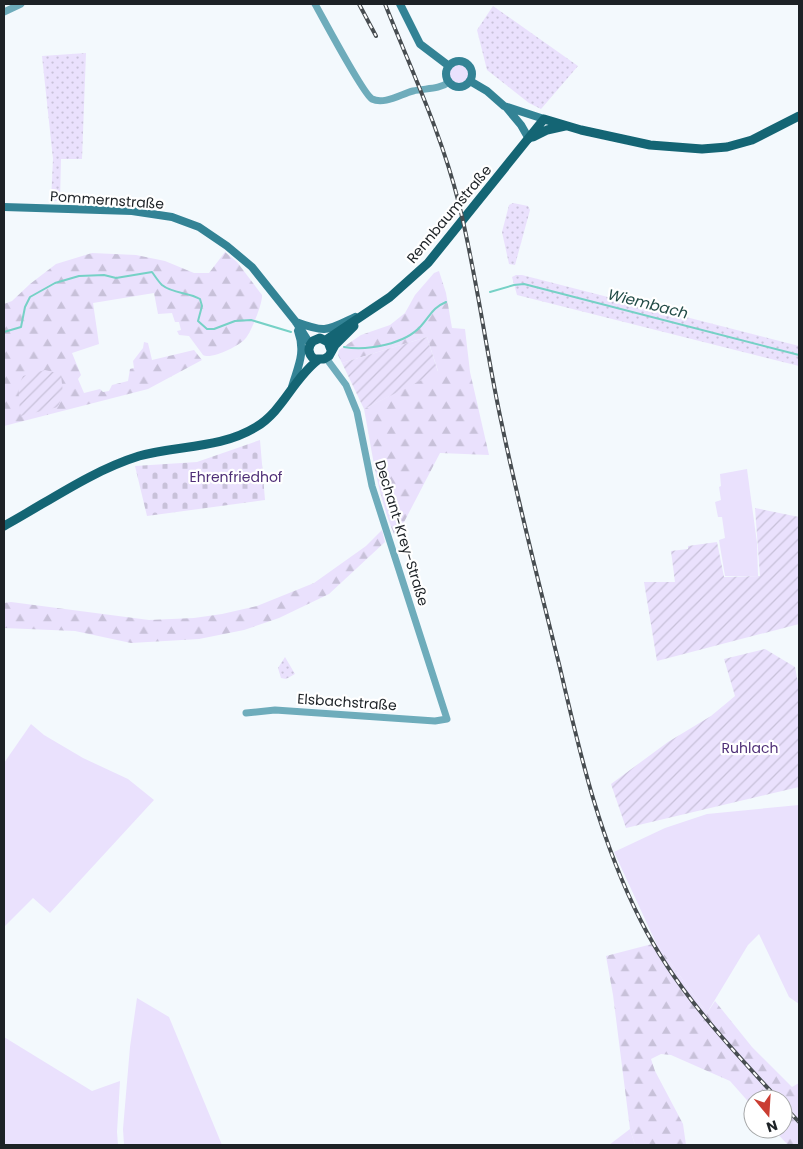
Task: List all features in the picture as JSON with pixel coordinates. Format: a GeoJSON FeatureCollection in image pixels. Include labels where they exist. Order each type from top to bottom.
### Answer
{"type":"FeatureCollection","features":[{"type":"Feature","properties":{"kind":"main road"},"geometry":{"type":"LineString","coordinates":[[400,4],[420,44],[449,66]]}},
{"type":"Feature","properties":{"kind":"main road"},"geometry":{"type":"LineString","coordinates":[[455,61],[467,63],[472,69],[468,84],[460,87],[449,82],[446,72],[449,66],[455,61]]}},
{"type":"Feature","properties":{"kind":"main road"},"geometry":{"type":"LineString","coordinates":[[470,80],[487,91],[504,106],[521,125],[528,139],[548,130],[568,126]]}},
{"type":"Feature","properties":{"kind":"main road"},"geometry":{"type":"LineString","coordinates":[[504,106],[581,130],[658,146],[705,149],[727,147],[752,140],[799,116]]}},
{"type":"Feature","properties":{"kind":"main road","name":"Rennbaumstraße"},"geometry":{"type":"LineString","coordinates":[[4,526],[80,483],[125,461],[158,452],[211,444],[248,432],[270,417],[321,356],[364,316],[390,297],[428,263],[544,119]]}},
{"type":"Feature","properties":{"kind":"main road","name":"Pommernstraße"},"geometry":{"type":"LineString","coordinates":[[4,208],[140,212],[172,217],[206,231],[228,246],[252,268],[296,322]]}},
{"type":"Feature","properties":{"kind":"main road"},"geometry":{"type":"LineString","coordinates":[[296,322],[319,330],[332,328],[356,317],[364,316]]}},
{"type":"Feature","properties":{"kind":"main road","name":"Rennbaumstraße"},"geometry":{"type":"LineString","coordinates":[[318,341],[364,316]]}},
{"type":"Feature","properties":{"kind":"main road"},"geometry":{"type":"LineString","coordinates":[[296,322],[318,341],[321,356]]}},
{"type":"Feature","properties":{"kind":"main road"},"geometry":{"type":"LineString","coordinates":[[291,391],[302,354],[301,340],[296,322]]}},
{"type":"Feature","properties":{"kind":"main road"},"geometry":{"type":"LineString","coordinates":[[318,341],[321,356]]}},
{"type":"Feature","properties":{"kind":"street"},"geometry":{"type":"LineString","coordinates":[[4,12],[21,4]]}},
{"type":"Feature","properties":{"kind":"street"},"geometry":{"type":"LineString","coordinates":[[315,4],[366,94],[371,99],[383,101],[417,90],[439,87],[449,82]]}},
{"type":"Feature","properties":{"kind":"street","name":"Dechant-Krey-Straße"},"geometry":{"type":"LineString","coordinates":[[321,356],[346,385],[358,412],[372,486],[447,719]]}},
{"type":"Feature","properties":{"kind":"street","name":"Elsbachstraße"},"geometry":{"type":"LineString","coordinates":[[246,713],[275,710],[426,720],[447,719]]}},
{"type":"Feature","properties":{"kind":"green space"},"geometry":{"type":"Polygon","coordinates":[[[493,6],[578,66],[541,109],[529,103],[487,70],[477,30],[493,6]]]}},
{"type":"Feature","properties":{"kind":"green space"},"geometry":{"type":"Polygon","coordinates":[[[86,53],[82,159],[61,159],[60,201],[51,201],[53,159],[42,56],[86,53]]]}},
{"type":"Feature","properties":{"kind":"green space"},"geometry":{"type":"Polygon","coordinates":[[[459,63],[466,66],[469,73],[466,80],[459,83],[452,80],[449,73],[452,66],[459,63]]]}},
{"type":"Feature","properties":{"kind":"green space"},"geometry":{"type":"Polygon","coordinates":[[[513,203],[528,206],[530,210],[515,265],[509,264],[502,232],[509,205],[513,203]]]}},
{"type":"Feature","properties":{"kind":"green space"},"geometry":{"type":"Polygon","coordinates":[[[225,252],[237,262],[262,295],[261,304],[253,324],[242,342],[212,356],[203,355],[189,336],[179,335],[177,331],[181,330],[179,322],[175,322],[172,313],[158,314],[154,293],[93,303],[99,344],[72,353],[81,375],[78,379],[84,393],[100,389],[103,392],[109,391],[112,385],[128,381],[130,369],[134,368],[133,361],[143,348],[144,342],[148,343],[152,360],[194,350],[202,360],[148,389],[4,426],[4,304],[12,301],[56,264],[92,253],[136,255],[165,261],[194,273],[209,273],[225,252]]]}},
{"type":"Feature","properties":{"kind":"green space"},"geometry":{"type":"Polygon","coordinates":[[[439,271],[446,293],[452,328],[465,329],[470,372],[489,455],[440,453],[402,526],[394,534],[379,488],[364,409],[438,371],[427,337],[342,363],[338,355],[339,350],[361,335],[390,325],[405,313],[415,295],[434,273],[439,271]]]}},
{"type":"Feature","properties":{"kind":"green space"},"geometry":{"type":"Polygon","coordinates":[[[516,275],[799,346],[799,366],[517,295],[512,277],[516,275]]]}},
{"type":"Feature","properties":{"kind":"green space"},"geometry":{"type":"Polygon","coordinates":[[[427,337],[438,372],[364,409],[342,363],[427,337]]]}},
{"type":"Feature","properties":{"kind":"green space"},"geometry":{"type":"Polygon","coordinates":[[[45,370],[61,374],[63,394],[58,407],[21,416],[19,391],[23,376],[45,370]]]}},
{"type":"Feature","properties":{"kind":"green space","name":"Ehrenfriedhof"},"geometry":{"type":"Polygon","coordinates":[[[260,440],[265,500],[147,516],[135,466],[197,462],[260,440]]]}},
{"type":"Feature","properties":{"kind":"green space"},"geometry":{"type":"Polygon","coordinates":[[[747,469],[757,543],[758,576],[725,576],[719,540],[725,538],[722,517],[718,517],[715,502],[721,500],[720,474],[747,469]]]}},
{"type":"Feature","properties":{"kind":"green space"},"geometry":{"type":"Polygon","coordinates":[[[755,508],[799,517],[799,624],[657,661],[644,582],[675,582],[671,551],[688,549],[688,546],[717,542],[724,577],[760,576],[755,508]]]}},
{"type":"Feature","properties":{"kind":"green space"},"geometry":{"type":"Polygon","coordinates":[[[382,530],[385,542],[329,594],[279,618],[244,630],[199,639],[131,643],[75,631],[4,628],[4,603],[11,602],[149,620],[194,618],[257,606],[314,583],[366,546],[382,530]]]}},
{"type":"Feature","properties":{"kind":"green space","name":"Ruhlach"},"geometry":{"type":"Polygon","coordinates":[[[765,649],[795,667],[799,688],[799,787],[626,828],[611,784],[668,742],[711,716],[735,696],[724,659],[765,649]]]}},
{"type":"Feature","properties":{"kind":"green space"},"geometry":{"type":"Polygon","coordinates":[[[285,657],[295,674],[286,679],[281,678],[278,668],[285,657]]]}},
{"type":"Feature","properties":{"kind":"green space"},"geometry":{"type":"Polygon","coordinates":[[[31,724],[44,735],[83,758],[128,779],[154,800],[50,913],[33,898],[4,927],[4,763],[31,724]]]}},
{"type":"Feature","properties":{"kind":"green space"},"geometry":{"type":"Polygon","coordinates":[[[799,805],[799,1004],[789,997],[759,934],[748,945],[707,1013],[656,943],[614,852],[665,828],[707,814],[799,805]]]}},
{"type":"Feature","properties":{"kind":"green space"},"geometry":{"type":"Polygon","coordinates":[[[656,943],[707,1013],[715,1001],[752,1047],[792,1087],[799,1083],[799,1145],[788,1145],[782,1139],[793,1139],[793,1089],[743,1089],[743,1096],[730,1081],[671,1055],[661,1054],[651,1059],[655,1071],[683,1124],[686,1145],[635,1145],[630,1129],[613,995],[606,956],[656,943]]]}},
{"type":"Feature","properties":{"kind":"green space"},"geometry":{"type":"Polygon","coordinates":[[[137,998],[169,1017],[222,1145],[124,1145],[123,1129],[130,1047],[137,998]]]}},
{"type":"Feature","properties":{"kind":"green space"},"geometry":{"type":"Polygon","coordinates":[[[4,1037],[92,1091],[120,1081],[118,1145],[4,1145],[4,1037]]]}},
{"type":"Feature","properties":{"kind":"green space"},"geometry":{"type":"Polygon","coordinates":[[[630,1129],[635,1145],[609,1145],[630,1129]]]}},
{"type":"Feature","properties":{"kind":"waterway","name":"Wiembach"},"geometry":{"type":"LineString","coordinates":[[4,332],[21,327],[25,307],[30,297],[55,283],[79,276],[104,275],[116,278],[152,272],[166,288],[200,299],[202,306],[198,321],[207,329],[214,329],[235,321],[251,320],[291,332]]}},
{"type":"Feature","properties":{"kind":"waterway","name":"Wiembach"},"geometry":{"type":"LineString","coordinates":[[490,292],[524,284],[799,355]]}},
{"type":"Feature","properties":{"kind":"waterway","name":"Wiembach"},"geometry":{"type":"LineString","coordinates":[[344,347],[375,347],[396,342],[414,332],[435,309],[446,302]]}},
{"type":"Feature","properties":{"kind":"railway"},"geometry":{"type":"LineString","coordinates":[[359,4],[376,36]]}},
{"type":"Feature","properties":{"kind":"railway"},"geometry":{"type":"LineString","coordinates":[[385,4],[435,128],[459,204],[496,398],[523,517],[584,765],[614,860],[641,921],[670,970],[703,1015],[769,1089]]}},
{"type":"Feature","properties":{"kind":"railway"},"geometry":{"type":"LineString","coordinates":[[793,1116],[799,1122]]}}]}
